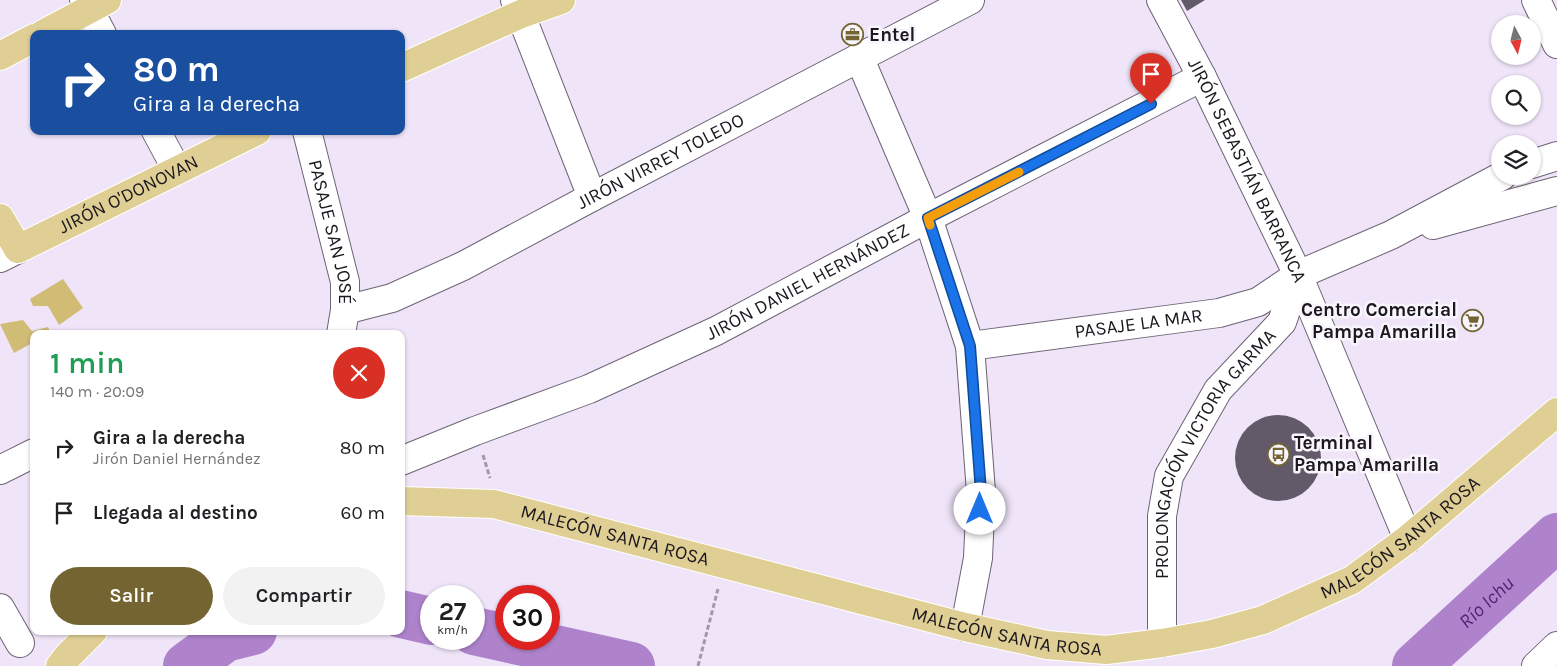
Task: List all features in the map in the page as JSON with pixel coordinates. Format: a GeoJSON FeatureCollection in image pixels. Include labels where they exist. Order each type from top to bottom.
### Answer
{"type":"FeatureCollection","features":[{"type":"Feature","properties":{"kind":"main road"},"geometry":{"type":"LineString","coordinates":[[405,66],[518,7],[561,0]]}},
{"type":"Feature","properties":{"kind":"main road"},"geometry":{"type":"LineString","coordinates":[[49,30],[93,3]]}},
{"type":"Feature","properties":{"kind":"main road"},"geometry":{"type":"LineString","coordinates":[[0,56],[30,40]]}},
{"type":"Feature","properties":{"kind":"main road","name":"JIRÓN O'DONOVAN"},"geometry":{"type":"LineString","coordinates":[[9,254],[249,135]]}},
{"type":"Feature","properties":{"kind":"main road"},"geometry":{"type":"LineString","coordinates":[[0,218],[9,254]]}},
{"type":"Feature","properties":{"kind":"main road","name":"MALECÓN SANTA ROSA"},"geometry":{"type":"LineString","coordinates":[[405,501],[439,501],[500,506],[965,627],[1047,645],[1106,650],[1212,634],[1263,620],[1352,580],[1408,539],[1557,412]]}},
{"type":"Feature","properties":{"kind":"main road"},"geometry":{"type":"LineString","coordinates":[[60,666],[90,635]]}},
{"type":"Feature","properties":{"kind":"street","name":"JIRÓN VIRREY TOLEDO"},"geometry":{"type":"LineString","coordinates":[[343,322],[463,266],[970,0]]}},
{"type":"Feature","properties":{"kind":"street","name":"JIRÓN SEBASTIÁN BARRANCA"},"geometry":{"type":"LineString","coordinates":[[1161,0],[1202,77],[1298,275],[1408,539]]}},
{"type":"Feature","properties":{"kind":"street"},"geometry":{"type":"LineString","coordinates":[[1536,0],[1557,44]]}},
{"type":"Feature","properties":{"kind":"street"},"geometry":{"type":"LineString","coordinates":[[93,3],[101,30]]}},
{"type":"Feature","properties":{"kind":"street"},"geometry":{"type":"LineString","coordinates":[[518,7],[592,197]]}},
{"type":"Feature","properties":{"kind":"street"},"geometry":{"type":"LineString","coordinates":[[859,57],[928,218],[970,346],[981,492],[978,558],[965,627]]}},
{"type":"Feature","properties":{"kind":"street","name":"JIRÓN DANIEL HERNÁNDEZ"},"geometry":{"type":"LineString","coordinates":[[405,459],[589,389],[716,331],[928,218],[1202,77]]}},
{"type":"Feature","properties":{"kind":"street"},"geometry":{"type":"LineString","coordinates":[[158,135],[177,170]]}},
{"type":"Feature","properties":{"kind":"street","name":"PASAJE SAN JOSÉ"},"geometry":{"type":"LineString","coordinates":[[308,135],[345,282],[343,322]]}},
{"type":"Feature","properties":{"kind":"street"},"geometry":{"type":"LineString","coordinates":[[1541,161],[1557,156]]}},
{"type":"Feature","properties":{"kind":"street"},"geometry":{"type":"LineString","coordinates":[[1391,235],[1491,182]]}},
{"type":"Feature","properties":{"kind":"street"},"geometry":{"type":"LineString","coordinates":[[1391,235],[1557,191]]}},
{"type":"Feature","properties":{"kind":"street","name":"PASAJE LA MAR"},"geometry":{"type":"LineString","coordinates":[[970,346],[1219,313],[1258,302],[1298,275],[1391,235]]}},
{"type":"Feature","properties":{"kind":"street","name":"PROLONGACIÓN VICTORIA GARMA"},"geometry":{"type":"LineString","coordinates":[[1162,643],[1162,516],[1169,476],[1218,390],[1282,322],[1298,275]]}},
{"type":"Feature","properties":{"kind":"street"},"geometry":{"type":"LineString","coordinates":[[0,470],[30,454]]}},
{"type":"Feature","properties":{"kind":"street"},"geometry":{"type":"LineString","coordinates":[[0,608],[20,643]]}},
{"type":"Feature","properties":{"kind":"street"},"geometry":{"type":"LineString","coordinates":[[1536,666],[1557,646]]}},
{"type":"Feature","properties":{"kind":"path"},"geometry":{"type":"LineString","coordinates":[[475,431],[500,506]]}},
{"type":"Feature","properties":{"kind":"path"},"geometry":{"type":"LineString","coordinates":[[698,666],[714,604]]}},
{"type":"Feature","properties":{"kind":"shaded area"},"geometry":{"type":"Polygon","coordinates":[[[63,279],[83,308],[59,325],[48,306],[33,306],[30,299],[63,279]]]}},
{"type":"Feature","properties":{"kind":"shaded area"},"geometry":{"type":"Polygon","coordinates":[[[23,320],[31,330],[30,344],[14,353],[0,324],[23,320]]]}},
{"type":"Feature","properties":{"kind":"shaded area"},"geometry":{"type":"Polygon","coordinates":[[[48,327],[49,330],[36,330],[48,327]]]}},
{"type":"Feature","properties":{"kind":"building"},"geometry":{"type":"Polygon","coordinates":[[[1181,0],[1205,0],[1187,11],[1181,0]]]}},
{"type":"Feature","properties":{"kind":"building","name":"Terminal Pampa Amarilla"},"geometry":{"type":"Polygon","coordinates":[[[1278,415],[1294,418],[1302,422],[1314,434],[1318,442],[1321,458],[1318,474],[1314,482],[1302,494],[1294,498],[1278,501],[1262,498],[1254,494],[1242,482],[1238,474],[1235,458],[1238,442],[1242,434],[1254,422],[1262,418],[1278,415]]]}},
{"type":"Feature","properties":{"kind":"waterway","name":"Río Ichu"},"geometry":{"type":"LineString","coordinates":[[1416,666],[1557,537]]}},
{"type":"Feature","properties":{"kind":"waterway","name":"Río Ichu"},"geometry":{"type":"LineString","coordinates":[[405,615],[420,618]]}},
{"type":"Feature","properties":{"kind":"waterway","name":"Río Ichu"},"geometry":{"type":"LineString","coordinates":[[485,633],[495,636]]}},
{"type":"Feature","properties":{"kind":"waterway","name":"Río Ichu"},"geometry":{"type":"LineString","coordinates":[[187,666],[225,638],[237,635]]}},
{"type":"Feature","properties":{"kind":"waterway","name":"Río Ichu"},"geometry":{"type":"LineString","coordinates":[[559,650],[631,666]]}},
{"type":"Feature","properties":{"kind":"slow traffic"},"geometry":{"type":"LineString","coordinates":[[930,225],[928,218],[1019,172]]}},
{"type":"Feature","properties":{"kind":"place","name":"Entel"},"geometry":{"type":"Point","coordinates":[853,35]}},
{"type":"Feature","properties":{"kind":"place","name":"Centro Comercial Pampa Amarilla"},"geometry":{"type":"Point","coordinates":[1473,321]}},
{"type":"Feature","properties":{"kind":"place","name":"Terminal Pampa Amarilla"},"geometry":{"type":"Point","coordinates":[1278,454]}},
{"type":"Feature","properties":{"kind":"route"},"geometry":{"type":"LineString","coordinates":[[980,509],[981,492],[970,346],[928,218],[1151,104]]}}]}
